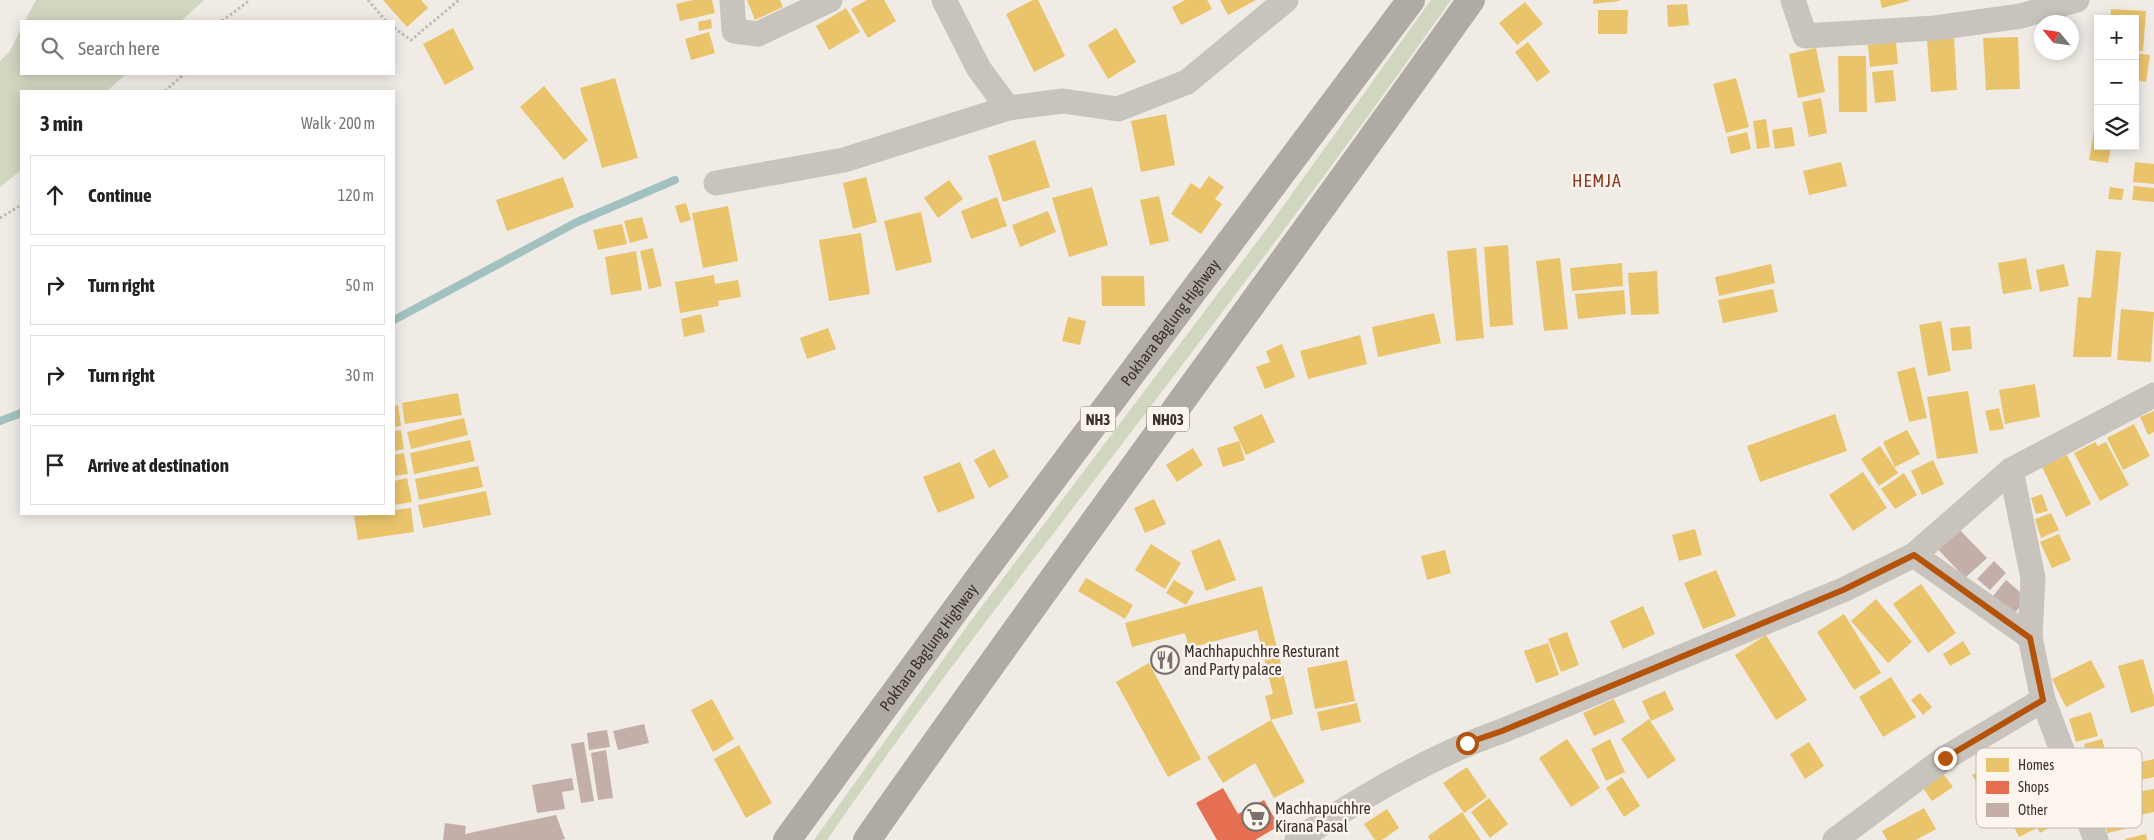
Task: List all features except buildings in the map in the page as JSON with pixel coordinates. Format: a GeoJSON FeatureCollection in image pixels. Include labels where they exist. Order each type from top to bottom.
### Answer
{"type":"FeatureCollection","features":[{"type":"Feature","properties":{"kind":"highway","name":"Pokhara Baglung Highway"},"geometry":{"type":"LineString","coordinates":[[788,840],[984,571],[1411,0]]}},
{"type":"Feature","properties":{"kind":"highway","name":"NH03"},"geometry":{"type":"LineString","coordinates":[[867,840],[1009,637],[1364,152],[1471,0]]}},
{"type":"Feature","properties":{"kind":"street"},"geometry":{"type":"LineString","coordinates":[[732,0],[734,31],[758,34],[830,0]]}},
{"type":"Feature","properties":{"kind":"street"},"geometry":{"type":"LineString","coordinates":[[944,0],[979,69],[1008,108]]}},
{"type":"Feature","properties":{"kind":"street"},"geometry":{"type":"LineString","coordinates":[[716,183],[844,160],[1008,108],[1064,101],[1118,109],[1187,82],[1286,0]]}},
{"type":"Feature","properties":{"kind":"street"},"geometry":{"type":"LineString","coordinates":[[1793,0],[1805,36],[1935,28],[2021,16],[2077,0]]}},
{"type":"Feature","properties":{"kind":"street"},"geometry":{"type":"LineString","coordinates":[[1297,840],[1370,795],[1467,743],[1502,731],[1843,590],[1914,555],[2011,470],[2154,395]]}},
{"type":"Feature","properties":{"kind":"street"},"geometry":{"type":"LineString","coordinates":[[2011,470],[2034,578],[2030,638],[2043,700],[2061,748]]}},
{"type":"Feature","properties":{"kind":"street"},"geometry":{"type":"LineString","coordinates":[[1914,555],[2030,638]]}},
{"type":"Feature","properties":{"kind":"street"},"geometry":{"type":"LineString","coordinates":[[1835,840],[1945,758],[2043,700]]}},
{"type":"Feature","properties":{"kind":"street"},"geometry":{"type":"LineString","coordinates":[[2091,828],[2096,840]]}},
{"type":"Feature","properties":{"kind":"path"},"geometry":{"type":"LineString","coordinates":[[223,20],[250,0]]}},
{"type":"Feature","properties":{"kind":"path"},"geometry":{"type":"LineString","coordinates":[[368,0],[385,20]]}},
{"type":"Feature","properties":{"kind":"path"},"geometry":{"type":"LineString","coordinates":[[395,29],[411,40],[458,0]]}},
{"type":"Feature","properties":{"kind":"path"},"geometry":{"type":"LineString","coordinates":[[166,90],[183,75]]}},
{"type":"Feature","properties":{"kind":"path"},"geometry":{"type":"LineString","coordinates":[[0,218],[20,206]]}},
{"type":"Feature","properties":{"kind":"green space"},"geometry":{"type":"Polygon","coordinates":[[[36,0],[204,0],[182,20],[26,20],[36,0]]]}},
{"type":"Feature","properties":{"kind":"green space"},"geometry":{"type":"Polygon","coordinates":[[[1431,0],[1451,0],[1329,170],[1007,593],[827,840],[814,840],[970,622],[1269,226],[1431,0]]]}},
{"type":"Feature","properties":{"kind":"green space"},"geometry":{"type":"Polygon","coordinates":[[[20,31],[20,75],[125,75],[108,90],[20,90],[20,171],[0,187],[0,61],[10,51],[20,31]]]}},
{"type":"Feature","properties":{"kind":"waterway"},"geometry":{"type":"LineString","coordinates":[[395,319],[577,222],[675,180]]}},
{"type":"Feature","properties":{"kind":"waterway"},"geometry":{"type":"LineString","coordinates":[[0,421],[20,413]]}},
{"type":"Feature","properties":{"kind":"place","name":"Machhapuchhre Resturant and Party palace"},"geometry":{"type":"Point","coordinates":[1165,660]}},
{"type":"Feature","properties":{"kind":"place","name":"Machhapuchhre Kirana Pasal"},"geometry":{"type":"Point","coordinates":[1256,817]}},
{"type":"Feature","properties":{"kind":"district","name":"HEMJA"},"geometry":{"type":"Point","coordinates":[1597,180]}},
{"type":"Feature","properties":{"kind":"route"},"geometry":{"type":"LineString","coordinates":[[1467,743],[1502,731],[1843,590],[1914,555],[2030,638],[2043,700],[1945,758]]}}]}
